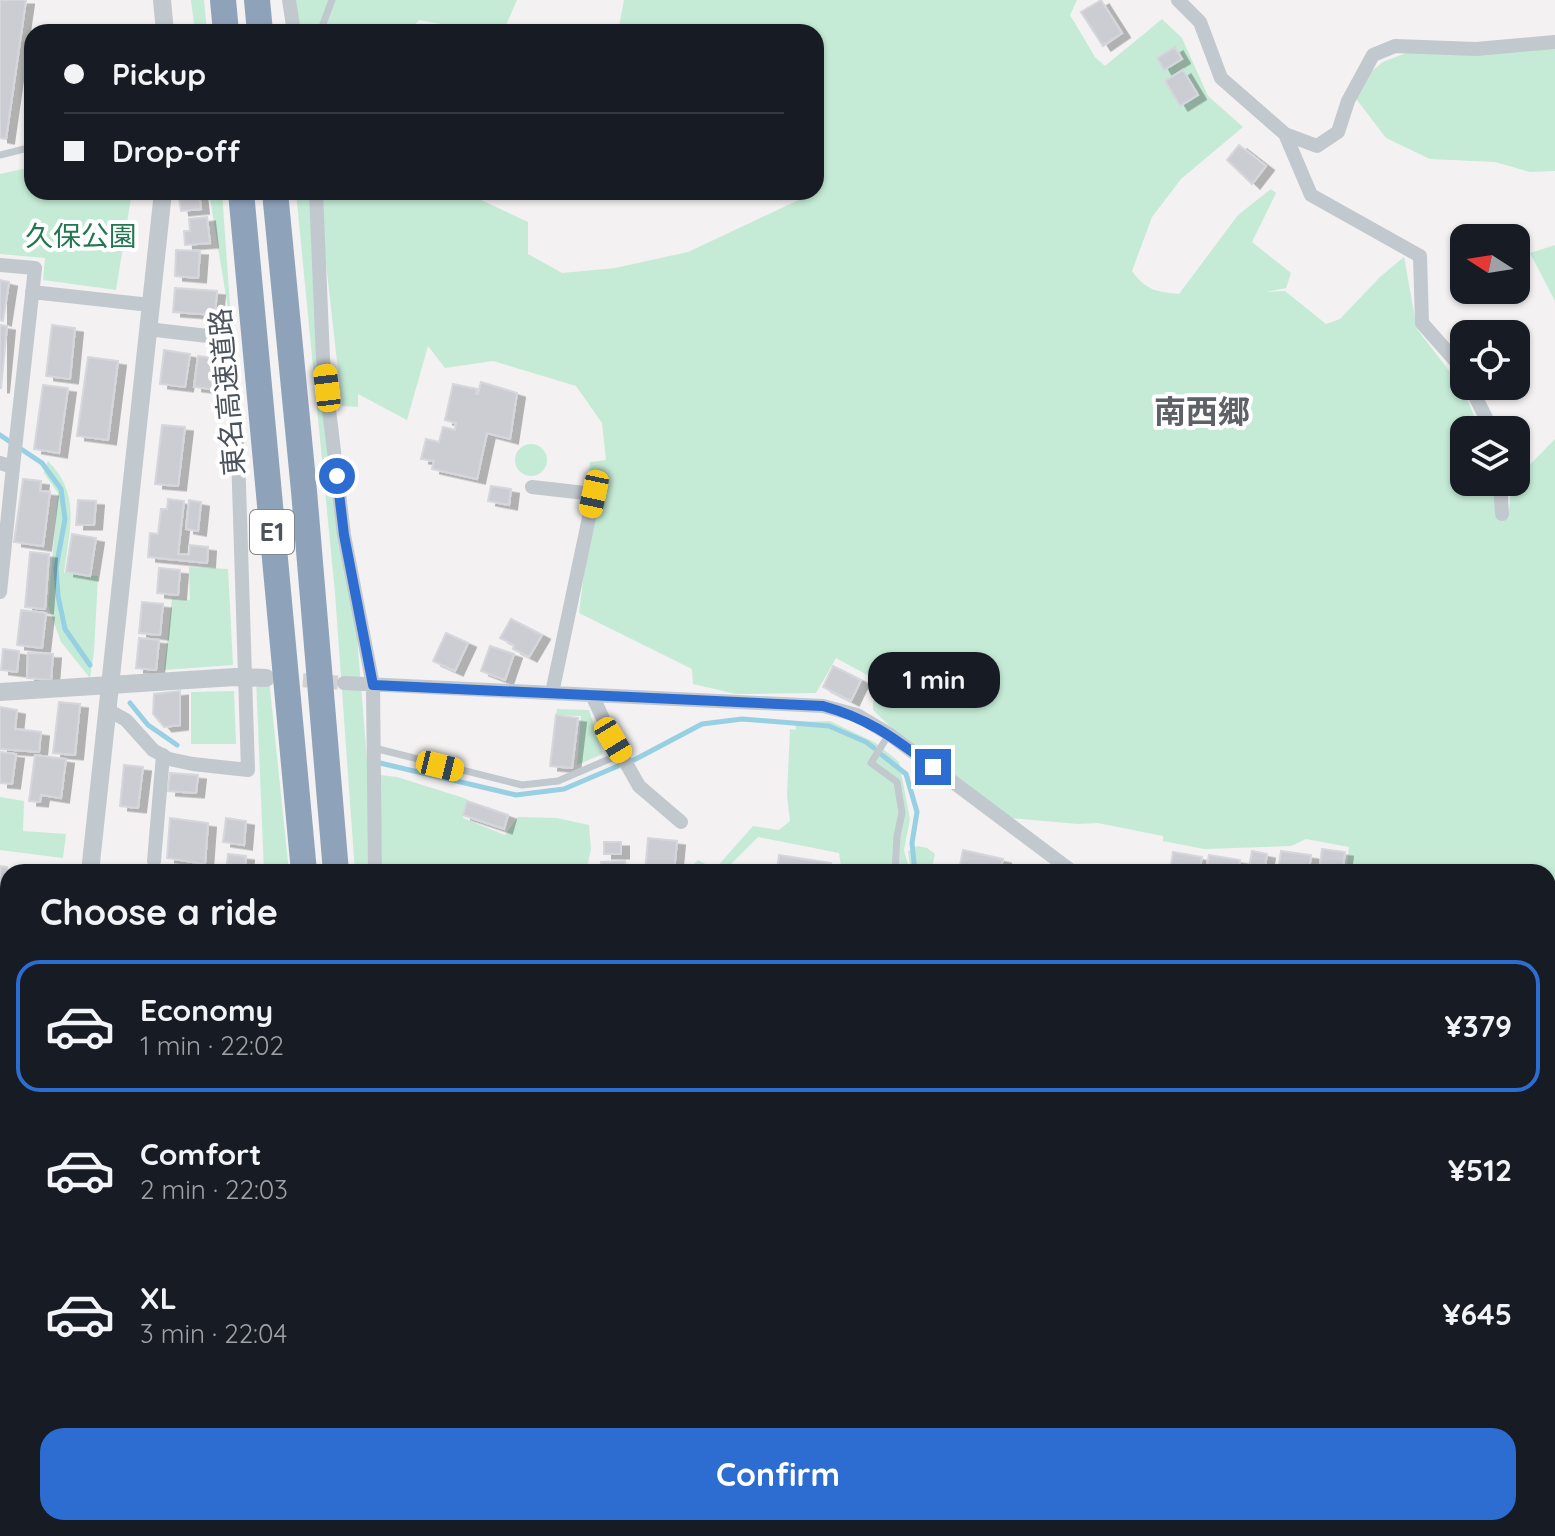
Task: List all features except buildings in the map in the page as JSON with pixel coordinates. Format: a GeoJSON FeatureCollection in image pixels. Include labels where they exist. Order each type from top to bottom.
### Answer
{"type":"FeatureCollection","features":[{"type":"Feature","properties":{"kind":"highway"},"geometry":{"type":"LineString","coordinates":[[223,0],[225,24]]}},
{"type":"Feature","properties":{"kind":"highway"},"geometry":{"type":"LineString","coordinates":[[257,0],[259,24]]}},
{"type":"Feature","properties":{"kind":"highway","name":"東名高速道路"},"geometry":{"type":"LineString","coordinates":[[242,200],[303,864]]}},
{"type":"Feature","properties":{"kind":"highway","name":"E1"},"geometry":{"type":"LineString","coordinates":[[276,200],[335,864]]}},
{"type":"Feature","properties":{"kind":"street"},"geometry":{"type":"LineString","coordinates":[[162,0],[164,24]]}},
{"type":"Feature","properties":{"kind":"street"},"geometry":{"type":"LineString","coordinates":[[289,0],[293,24]]}},
{"type":"Feature","properties":{"kind":"street"},"geometry":{"type":"LineString","coordinates":[[1178,0],[1200,22],[1221,78],[1285,134],[1317,146],[1338,132],[1348,101],[1373,55],[1395,46],[1476,49],[1555,42]]}},
{"type":"Feature","properties":{"kind":"street"},"geometry":{"type":"LineString","coordinates":[[1285,134],[1311,195],[1420,256],[1422,323],[1450,355]]}},
{"type":"Feature","properties":{"kind":"street"},"geometry":{"type":"LineString","coordinates":[[91,864],[162,200]]}},
{"type":"Feature","properties":{"kind":"street"},"geometry":{"type":"LineString","coordinates":[[316,200],[323,359],[344,535],[373,685],[375,864]]}},
{"type":"Feature","properties":{"kind":"street"},"geometry":{"type":"LineString","coordinates":[[0,265],[35,268],[18,429],[7,465],[0,592]]}},
{"type":"Feature","properties":{"kind":"street"},"geometry":{"type":"LineString","coordinates":[[32,292],[150,305]]}},
{"type":"Feature","properties":{"kind":"street"},"geometry":{"type":"LineString","coordinates":[[108,710],[126,720],[153,750],[163,755],[193,764],[248,770],[238,454],[225,338],[147,329]]}},
{"type":"Feature","properties":{"kind":"street"},"geometry":{"type":"LineString","coordinates":[[532,487],[594,494],[552,693]]}},
{"type":"Feature","properties":{"kind":"street"},"geometry":{"type":"LineString","coordinates":[[1501,496],[1502,514]]}},
{"type":"Feature","properties":{"kind":"street"},"geometry":{"type":"LineString","coordinates":[[0,692],[266,678]]}},
{"type":"Feature","properties":{"kind":"street"},"geometry":{"type":"LineString","coordinates":[[344,683],[823,706],[857,715],[889,734],[1062,864]]}},
{"type":"Feature","properties":{"kind":"street"},"geometry":{"type":"LineString","coordinates":[[592,695],[639,786],[681,822]]}},
{"type":"Feature","properties":{"kind":"street"},"geometry":{"type":"LineString","coordinates":[[154,861],[163,755]]}},
{"type":"Feature","properties":{"kind":"lane"},"geometry":{"type":"LineString","coordinates":[[323,24],[332,0]]}},
{"type":"Feature","properties":{"kind":"lane"},"geometry":{"type":"LineString","coordinates":[[0,155],[24,149]]}},
{"type":"Feature","properties":{"kind":"lane"},"geometry":{"type":"LineString","coordinates":[[889,734],[871,763],[897,782],[902,813],[895,864]]}},
{"type":"Feature","properties":{"kind":"lane"},"geometry":{"type":"LineString","coordinates":[[374,748],[522,785],[558,781],[621,754]]}},
{"type":"Feature","properties":{"kind":"green space"},"geometry":{"type":"Polygon","coordinates":[[[191,0],[204,0],[206,24],[194,24],[191,0]]]}},
{"type":"Feature","properties":{"kind":"green space"},"geometry":{"type":"Polygon","coordinates":[[[295,0],[517,0],[506,24],[441,24],[419,20],[415,24],[298,24],[295,0]]]}},
{"type":"Feature","properties":{"kind":"green space"},"geometry":{"type":"Polygon","coordinates":[[[624,0],[1077,0],[1070,15],[1095,57],[1105,66],[1162,19],[1182,38],[1208,96],[1243,127],[1181,179],[1152,217],[1132,271],[1142,282],[1152,289],[1179,294],[1238,215],[1271,189],[1276,193],[1252,242],[1291,273],[1286,288],[1266,292],[1285,291],[1326,324],[1340,319],[1404,257],[1417,329],[1450,372],[1450,400],[1468,400],[1474,416],[1450,416],[1450,496],[1496,496],[1498,514],[1508,518],[1511,496],[1530,496],[1530,465],[1555,439],[1555,864],[1347,864],[1349,847],[1306,839],[1291,846],[1204,849],[1163,841],[1163,836],[1098,823],[999,817],[933,767],[873,710],[873,674],[869,676],[836,658],[816,693],[736,694],[693,684],[692,669],[579,613],[594,494],[588,484],[590,462],[606,460],[602,423],[576,386],[493,361],[445,368],[428,346],[407,420],[358,394],[358,407],[342,406],[319,200],[482,200],[528,222],[528,254],[562,273],[615,268],[688,252],[799,200],[824,200],[824,24],[620,24],[624,0]]]}},
{"type":"Feature","properties":{"kind":"green space"},"geometry":{"type":"Polygon","coordinates":[[[1555,42],[1555,171],[1530,172],[1495,162],[1430,159],[1386,138],[1357,100],[1357,83],[1383,62],[1406,53],[1555,42]]]}},
{"type":"Feature","properties":{"kind":"green space","name":"久保公園"},"geometry":{"type":"Polygon","coordinates":[[[24,169],[24,200],[131,200],[116,290],[43,280],[45,258],[0,254],[0,174],[24,169]]]}},
{"type":"Feature","properties":{"kind":"green space"},"geometry":{"type":"Polygon","coordinates":[[[210,200],[223,200],[232,333],[210,200]]]}},
{"type":"Feature","properties":{"kind":"green space"},"geometry":{"type":"Polygon","coordinates":[[[297,200],[312,200],[357,636],[375,864],[354,864],[335,593],[297,200]]]}},
{"type":"Feature","properties":{"kind":"green space"},"geometry":{"type":"Polygon","coordinates":[[[1555,245],[1555,301],[1530,253],[1555,245]]]}},
{"type":"Feature","properties":{"kind":"green space"},"geometry":{"type":"Polygon","coordinates":[[[531,444],[543,448],[547,460],[543,472],[531,476],[519,472],[515,460],[519,448],[531,444]]]}},
{"type":"Feature","properties":{"kind":"green space"},"geometry":{"type":"Polygon","coordinates":[[[48,461],[66,487],[71,514],[64,573],[98,576],[90,678],[61,642],[48,606],[58,493],[44,473],[48,461]]]}},
{"type":"Feature","properties":{"kind":"green space"},"geometry":{"type":"Polygon","coordinates":[[[189,567],[228,569],[233,665],[164,670],[172,598],[190,600],[189,567]]]}},
{"type":"Feature","properties":{"kind":"green space"},"geometry":{"type":"Polygon","coordinates":[[[256,678],[269,679],[288,864],[264,864],[256,678]]]}},
{"type":"Feature","properties":{"kind":"green space"},"geometry":{"type":"Polygon","coordinates":[[[234,691],[236,744],[191,744],[191,692],[234,691]]]}},
{"type":"Feature","properties":{"kind":"green space"},"geometry":{"type":"Polygon","coordinates":[[[557,709],[589,710],[603,754],[577,765],[581,716],[556,715],[557,709]]]}},
{"type":"Feature","properties":{"kind":"green space"},"geometry":{"type":"Polygon","coordinates":[[[830,721],[876,743],[899,762],[910,819],[904,850],[908,864],[841,864],[839,853],[758,837],[731,864],[719,864],[753,826],[779,830],[790,821],[787,796],[790,729],[796,730],[795,722],[830,721]]]}},
{"type":"Feature","properties":{"kind":"green space"},"geometry":{"type":"Polygon","coordinates":[[[380,775],[397,777],[467,799],[463,818],[505,835],[518,817],[557,818],[589,825],[591,849],[588,864],[382,864],[380,775]]]}},
{"type":"Feature","properties":{"kind":"green space"},"geometry":{"type":"Polygon","coordinates":[[[0,797],[24,801],[23,831],[66,834],[63,858],[0,850],[0,797]]]}},
{"type":"Feature","properties":{"kind":"green space"},"geometry":{"type":"Polygon","coordinates":[[[918,846],[927,848],[935,854],[933,864],[910,864],[908,851],[918,846]]]}},
{"type":"Feature","properties":{"kind":"waterway"},"geometry":{"type":"LineString","coordinates":[[0,435],[42,463],[61,489],[65,519],[56,568],[58,596],[65,629],[90,665]]}},
{"type":"Feature","properties":{"kind":"waterway"},"geometry":{"type":"LineString","coordinates":[[130,703],[148,725],[177,745]]}},
{"type":"Feature","properties":{"kind":"waterway"},"geometry":{"type":"LineString","coordinates":[[634,760],[702,724],[742,719],[829,726],[874,748]]}},
{"type":"Feature","properties":{"kind":"waterway"},"geometry":{"type":"LineString","coordinates":[[882,755],[906,774],[917,812],[912,843],[914,864]]}},
{"type":"Feature","properties":{"kind":"waterway"},"geometry":{"type":"LineString","coordinates":[[380,763],[516,795],[564,789],[618,766]]}},
{"type":"Feature","properties":{"kind":"tunnel"},"geometry":{"type":"LineString","coordinates":[[282,679],[344,683]]}},
{"type":"Feature","properties":{"kind":"district","name":"南西郷"},"geometry":{"type":"Point","coordinates":[1202,412]}},
{"type":"Feature","properties":{"kind":"route"},"geometry":{"type":"LineString","coordinates":[[337,476],[344,535],[373,685],[823,706],[857,715],[933,767]]}}]}
